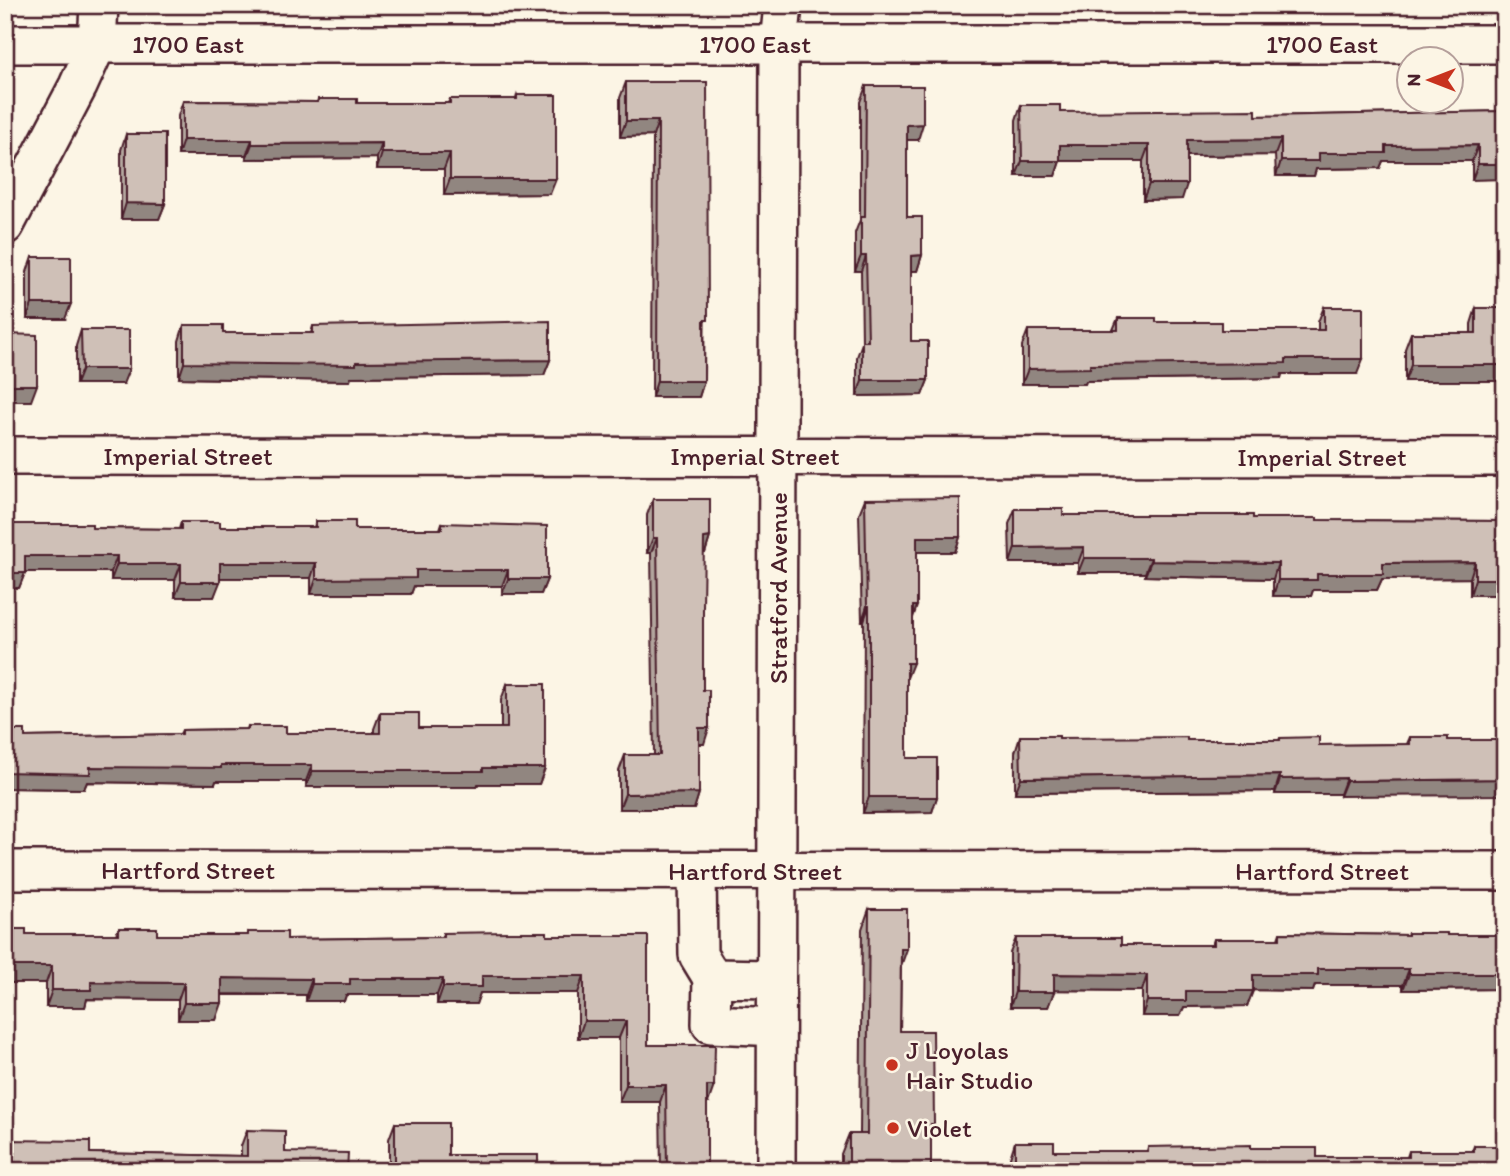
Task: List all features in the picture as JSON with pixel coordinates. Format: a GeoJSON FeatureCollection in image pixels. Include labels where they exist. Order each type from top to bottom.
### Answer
{"type":"FeatureCollection","features":[{"type":"Feature","properties":{"kind":"street"},"geometry":{"type":"LineString","coordinates":[[5,225],[97,44],[99,5]]}},
{"type":"Feature","properties":{"kind":"street","name":"Stratford Avenue"},"geometry":{"type":"LineString","coordinates":[[776,1171],[779,44],[783,5]]}},
{"type":"Feature","properties":{"kind":"street","name":"1700 East"},"geometry":{"type":"LineString","coordinates":[[5,44],[1505,44]]}},
{"type":"Feature","properties":{"kind":"street","name":"Imperial Street"},"geometry":{"type":"LineString","coordinates":[[5,456],[1505,457]]}},
{"type":"Feature","properties":{"kind":"street","name":"Hartford Street"},"geometry":{"type":"LineString","coordinates":[[5,870],[1505,871]]}},
{"type":"Feature","properties":{"kind":"street"},"geometry":{"type":"LineString","coordinates":[[697,870],[698,955],[712,978],[711,1024],[776,1027]]}},
{"type":"Feature","properties":{"kind":"street"},"geometry":{"type":"LineString","coordinates":[[712,978],[776,979]]}},
{"type":"Feature","properties":{"kind":"building"},"geometry":{"type":"Polygon","coordinates":[[[626,82],[707,82],[708,320],[704,320],[704,381],[657,381],[658,121],[626,121],[626,82]]]}},
{"type":"Feature","properties":{"kind":"building"},"geometry":{"type":"Polygon","coordinates":[[[866,86],[923,86],[923,124],[907,125],[907,217],[922,217],[922,255],[911,256],[911,341],[928,341],[928,380],[862,380],[862,341],[868,341],[866,256],[861,256],[861,217],[865,217],[866,86]]]}},
{"type":"Feature","properties":{"kind":"building"},"geometry":{"type":"Polygon","coordinates":[[[517,95],[556,95],[556,179],[450,179],[450,153],[382,153],[382,143],[252,144],[252,140],[183,140],[183,101],[318,102],[318,99],[357,99],[357,103],[450,103],[450,99],[517,99],[517,95]]]}},
{"type":"Feature","properties":{"kind":"building"},"geometry":{"type":"Polygon","coordinates":[[[1021,105],[1060,105],[1060,112],[1256,110],[1256,116],[1394,113],[1394,116],[1464,116],[1464,112],[1505,111],[1505,164],[1478,164],[1478,145],[1386,146],[1386,153],[1319,153],[1319,161],[1281,161],[1281,139],[1187,140],[1187,184],[1149,184],[1149,145],[1060,145],[1060,161],[1022,161],[1021,105]]]}},
{"type":"Feature","properties":{"kind":"building"},"geometry":{"type":"Polygon","coordinates":[[[126,134],[165,134],[165,204],[126,203],[126,134]]]}},
{"type":"Feature","properties":{"kind":"building"},"geometry":{"type":"Polygon","coordinates":[[[32,257],[71,257],[71,304],[32,304],[32,257]]]}},
{"type":"Feature","properties":{"kind":"building"},"geometry":{"type":"Polygon","coordinates":[[[1324,307],[1363,307],[1363,359],[1286,359],[1286,363],[1090,365],[1090,368],[1028,369],[1028,330],[1118,330],[1118,318],[1156,318],[1156,322],[1221,322],[1221,330],[1324,330],[1324,307]]]}},
{"type":"Feature","properties":{"kind":"building"},"geometry":{"type":"Polygon","coordinates":[[[1476,308],[1505,308],[1505,365],[1411,365],[1411,333],[1476,333],[1476,308]]]}},
{"type":"Feature","properties":{"kind":"building"},"geometry":{"type":"Polygon","coordinates":[[[550,321],[550,360],[356,362],[356,365],[184,363],[184,325],[223,325],[223,333],[313,333],[313,326],[550,321]]]}},
{"type":"Feature","properties":{"kind":"building"},"geometry":{"type":"Polygon","coordinates":[[[81,330],[129,330],[129,369],[82,369],[81,330]]]}},
{"type":"Feature","properties":{"kind":"building"},"geometry":{"type":"Polygon","coordinates":[[[5,334],[37,335],[37,385],[5,385],[5,334]]]}},
{"type":"Feature","properties":{"kind":"building"},"geometry":{"type":"Polygon","coordinates":[[[960,498],[960,537],[917,537],[917,606],[913,606],[913,663],[907,663],[907,758],[937,758],[937,797],[869,797],[869,606],[865,499],[960,498]]]}},
{"type":"Feature","properties":{"kind":"building"},"geometry":{"type":"Polygon","coordinates":[[[653,499],[710,499],[710,537],[704,538],[703,607],[703,690],[709,690],[709,728],[699,728],[699,793],[625,794],[625,755],[660,755],[657,538],[653,538],[653,499]]]}},
{"type":"Feature","properties":{"kind":"building"},"geometry":{"type":"Polygon","coordinates":[[[1015,509],[1063,509],[1063,515],[1253,515],[1253,518],[1317,520],[1505,521],[1505,579],[1475,579],[1475,562],[1383,563],[1383,574],[1317,574],[1317,580],[1278,580],[1278,563],[1084,558],[1084,547],[1015,548],[1015,509]]]}},
{"type":"Feature","properties":{"kind":"building"},"geometry":{"type":"Polygon","coordinates":[[[316,521],[355,521],[355,529],[442,529],[442,523],[547,526],[547,579],[508,579],[508,570],[416,570],[416,578],[316,579],[316,563],[220,563],[220,582],[181,582],[181,564],[117,564],[117,556],[25,556],[25,573],[5,573],[5,524],[92,524],[92,528],[181,529],[181,522],[220,522],[220,527],[316,527],[316,521]]]}},
{"type":"Feature","properties":{"kind":"building"},"geometry":{"type":"Polygon","coordinates":[[[507,684],[545,684],[545,768],[483,768],[483,771],[312,771],[312,765],[221,765],[221,768],[90,767],[90,774],[5,772],[5,730],[25,730],[25,737],[182,734],[182,730],[248,729],[248,726],[286,726],[286,733],[380,733],[380,713],[419,713],[419,728],[507,728],[507,684]]]}},
{"type":"Feature","properties":{"kind":"building"},"geometry":{"type":"Polygon","coordinates":[[[1020,736],[1187,737],[1187,740],[1280,740],[1319,737],[1319,745],[1410,744],[1410,737],[1505,740],[1505,779],[1346,781],[1346,778],[1280,779],[1280,775],[1021,778],[1020,736]]]}},
{"type":"Feature","properties":{"kind":"building"},"geometry":{"type":"Polygon","coordinates":[[[869,909],[907,909],[907,949],[901,949],[900,1031],[933,1031],[934,1124],[931,1124],[931,1171],[849,1171],[849,1134],[867,1134],[869,909]]]}},
{"type":"Feature","properties":{"kind":"building"},"geometry":{"type":"Polygon","coordinates":[[[119,928],[157,928],[157,935],[287,932],[287,939],[443,937],[443,933],[509,932],[547,932],[547,936],[648,936],[648,1045],[715,1045],[714,1086],[707,1086],[707,1171],[667,1171],[666,1085],[626,1085],[626,1021],[584,1021],[584,976],[482,976],[482,987],[443,987],[443,979],[350,979],[350,984],[312,984],[312,979],[222,978],[222,1003],[184,1003],[184,983],[91,982],[91,990],[52,990],[52,966],[5,966],[5,929],[26,929],[26,934],[119,934],[119,928]]]}},
{"type":"Feature","properties":{"kind":"building"},"geometry":{"type":"Polygon","coordinates":[[[1280,933],[1505,935],[1505,974],[1409,974],[1409,969],[1318,969],[1318,975],[1253,975],[1253,991],[1186,991],[1186,1001],[1147,1001],[1147,975],[1054,974],[1054,992],[1015,992],[1016,938],[1121,938],[1121,945],[1214,945],[1214,939],[1280,939],[1280,933]]]}},
{"type":"Feature","properties":{"kind":"building"},"geometry":{"type":"Polygon","coordinates":[[[395,1123],[448,1123],[448,1155],[538,1155],[538,1171],[395,1171],[395,1123]]]}},
{"type":"Feature","properties":{"kind":"building"},"geometry":{"type":"Polygon","coordinates":[[[247,1130],[285,1131],[285,1152],[348,1153],[347,1171],[5,1171],[5,1140],[90,1141],[90,1153],[247,1156],[247,1130]]]}},
{"type":"Feature","properties":{"kind":"building"},"geometry":{"type":"Polygon","coordinates":[[[1015,1142],[1054,1142],[1054,1151],[1148,1151],[1148,1147],[1251,1145],[1251,1148],[1317,1148],[1317,1157],[1409,1157],[1409,1151],[1474,1151],[1474,1146],[1505,1146],[1505,1171],[1015,1171],[1015,1142]]]}},
{"type":"Feature","properties":{"kind":"place","name":"J Loyolas Hair Studio"},"geometry":{"type":"Point","coordinates":[892,1065]}},
{"type":"Feature","properties":{"kind":"place","name":"Violet"},"geometry":{"type":"Point","coordinates":[893,1128]}}]}
